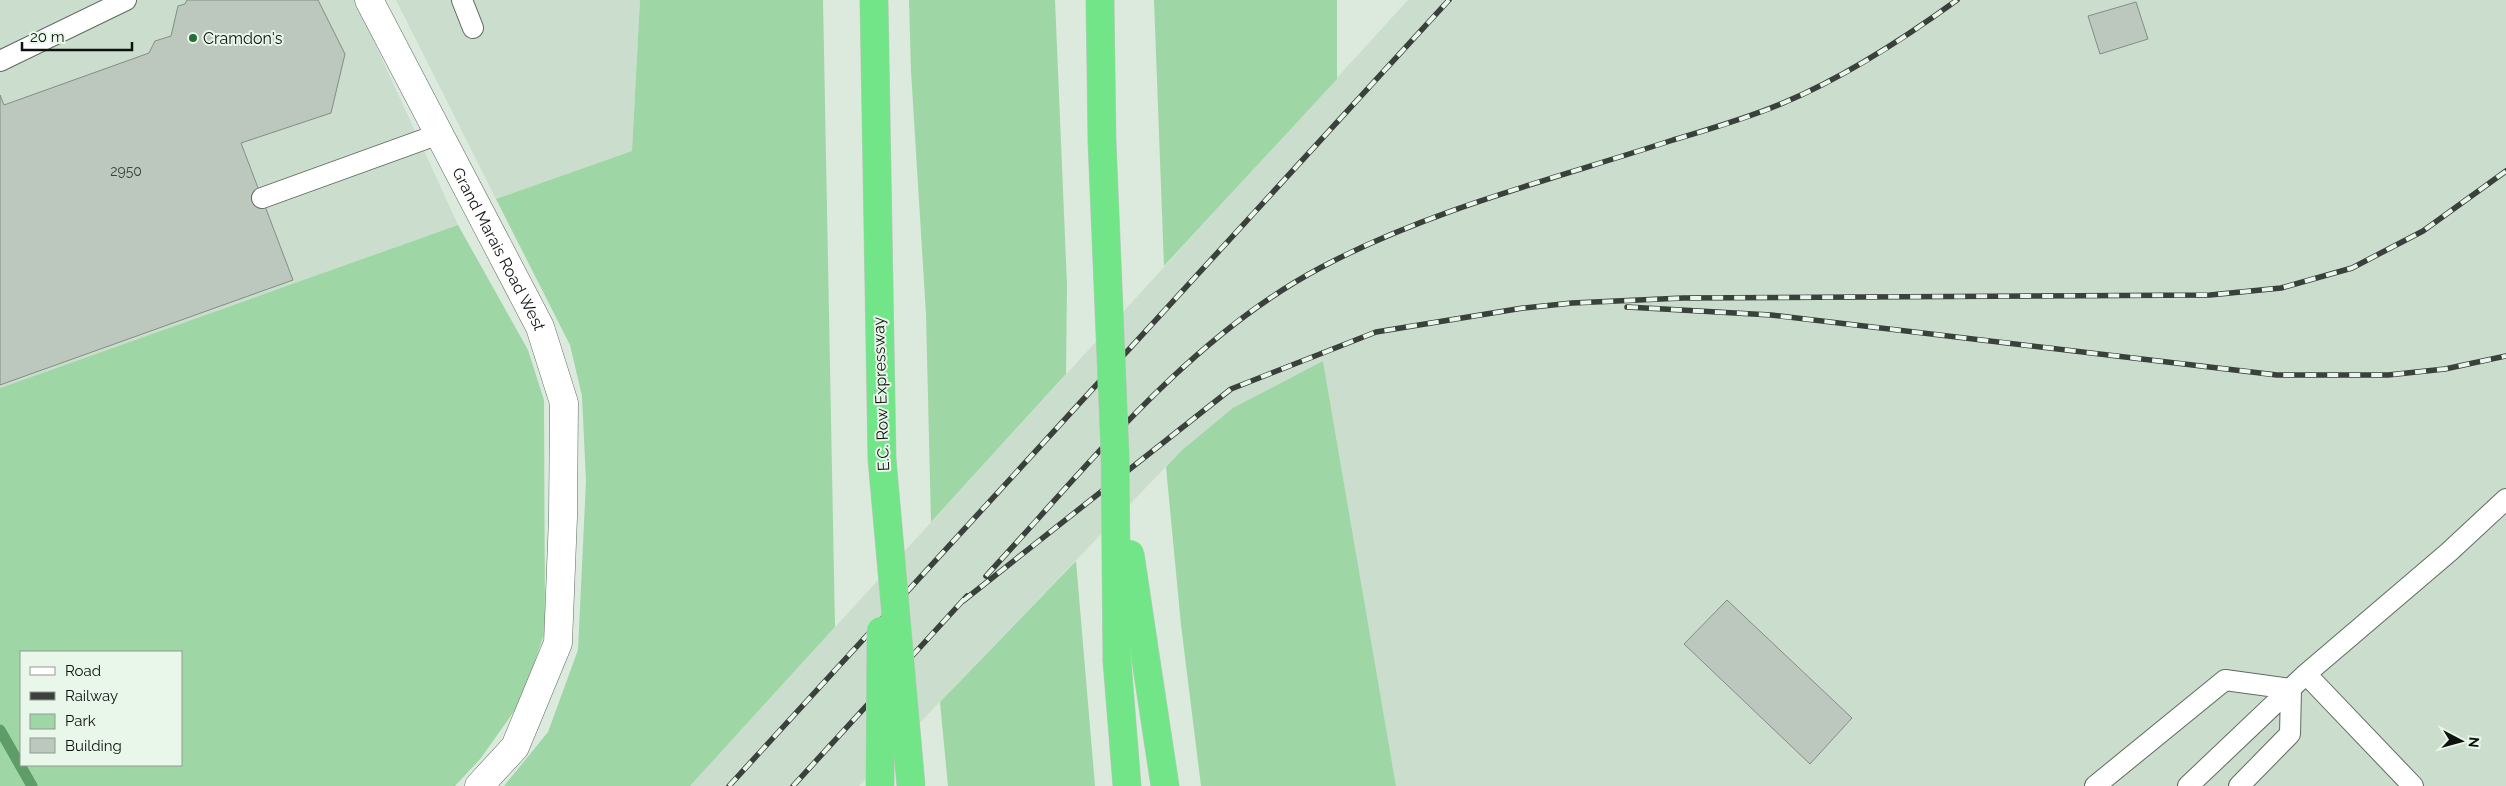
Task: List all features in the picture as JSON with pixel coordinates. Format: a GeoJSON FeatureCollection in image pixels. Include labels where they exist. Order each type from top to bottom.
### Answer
{"type":"FeatureCollection","features":[{"type":"Feature","properties":{"kind":"highway","name":"E.C. Row Expressway"},"geometry":{"type":"LineString","coordinates":[[874,0],[882,459],[911,786]]}},
{"type":"Feature","properties":{"kind":"highway"},"geometry":{"type":"LineString","coordinates":[[1100,0],[1102,142],[1115,454],[1117,661],[1127,786]]}},
{"type":"Feature","properties":{"kind":"highway"},"geometry":{"type":"LineString","coordinates":[[1115,454],[1165,786]]}},
{"type":"Feature","properties":{"kind":"highway"},"geometry":{"type":"LineString","coordinates":[[880,786],[882,459]]}},
{"type":"Feature","properties":{"kind":"street","name":"Grand Marais Road West"},"geometry":{"type":"LineString","coordinates":[[369,0],[540,327],[564,403],[564,517],[558,643],[515,747],[479,786]]}},
{"type":"Feature","properties":{"kind":"lane"},"geometry":{"type":"LineString","coordinates":[[0,61],[126,0]]}},
{"type":"Feature","properties":{"kind":"lane"},"geometry":{"type":"LineString","coordinates":[[462,0],[473,28]]}},
{"type":"Feature","properties":{"kind":"lane"},"geometry":{"type":"LineString","coordinates":[[262,198],[439,134]]}},
{"type":"Feature","properties":{"kind":"lane"},"geometry":{"type":"LineString","coordinates":[[2188,786],[2306,674],[2449,552],[2506,498]]}},
{"type":"Feature","properties":{"kind":"lane"},"geometry":{"type":"LineString","coordinates":[[2306,674],[2413,786]]}},
{"type":"Feature","properties":{"kind":"lane"},"geometry":{"type":"LineString","coordinates":[[2096,786],[2224,680],[2291,689]]}},
{"type":"Feature","properties":{"kind":"lane"},"geometry":{"type":"LineString","coordinates":[[2240,786],[2290,734],[2291,689]]}},
{"type":"Feature","properties":{"kind":"shaded area"},"geometry":{"type":"Polygon","coordinates":[[[0,0],[355,0],[458,225],[0,388],[0,0]]]}},
{"type":"Feature","properties":{"kind":"shaded area"},"geometry":{"type":"Polygon","coordinates":[[[396,0],[640,0],[632,151],[496,199],[396,0]]]}},
{"type":"Feature","properties":{"kind":"shaded area"},"geometry":{"type":"Polygon","coordinates":[[[1408,0],[2506,0],[2506,786],[1396,786],[1323,361],[1181,451],[859,786],[690,786],[1408,0]]]}},
{"type":"Feature","properties":{"kind":"green space"},"geometry":{"type":"Polygon","coordinates":[[[640,0],[823,0],[835,627],[690,786],[504,786],[548,732],[578,650],[586,481],[582,396],[570,345],[496,199],[632,151],[640,0]]]}},
{"type":"Feature","properties":{"kind":"green space"},"geometry":{"type":"Polygon","coordinates":[[[909,0],[1055,0],[1067,285],[1066,374],[931,522],[926,314],[911,71],[909,0]]]}},
{"type":"Feature","properties":{"kind":"green space"},"geometry":{"type":"Polygon","coordinates":[[[1154,0],[1337,0],[1337,79],[1164,266],[1154,0]]]}},
{"type":"Feature","properties":{"kind":"green space"},"geometry":{"type":"Polygon","coordinates":[[[458,225],[528,350],[544,400],[545,631],[522,700],[481,758],[455,786],[0,786],[0,388],[458,225]]]}},
{"type":"Feature","properties":{"kind":"green space"},"geometry":{"type":"Polygon","coordinates":[[[1323,361],[1396,786],[1201,786],[1181,625],[1166,467],[1181,451],[1233,408],[1323,361]]]}},
{"type":"Feature","properties":{"kind":"green space"},"geometry":{"type":"Polygon","coordinates":[[[1076,561],[1095,786],[948,786],[940,702],[1076,561]]]}},
{"type":"Feature","properties":{"kind":"building"},"geometry":{"type":"Polygon","coordinates":[[[187,0],[318,0],[345,54],[331,113],[241,143],[293,280],[0,385],[0,95],[4,105],[149,53],[155,41],[171,36],[178,6],[185,4],[187,0]]]}},
{"type":"Feature","properties":{"kind":"building"},"geometry":{"type":"Polygon","coordinates":[[[2136,2],[2148,39],[2100,54],[2088,16],[2136,2]]]}},
{"type":"Feature","properties":{"kind":"building"},"geometry":{"type":"Polygon","coordinates":[[[1727,600],[1852,718],[1810,764],[1684,644],[1727,600]]]}},
{"type":"Feature","properties":{"kind":"waterway"},"geometry":{"type":"LineString","coordinates":[[0,730],[20,765]]}},
{"type":"Feature","properties":{"kind":"waterway"},"geometry":{"type":"LineString","coordinates":[[21,766],[32,786]]}},
{"type":"Feature","properties":{"kind":"railway"},"geometry":{"type":"LineString","coordinates":[[729,786],[1449,0]]}},
{"type":"Feature","properties":{"kind":"railway"},"geometry":{"type":"LineString","coordinates":[[986,576],[1101,449],[1183,367],[1226,330],[1272,297],[1320,268],[1361,247],[1449,212],[1494,196],[1729,123],[1783,103],[1829,82],[1873,57],[1957,0]]}},
{"type":"Feature","properties":{"kind":"railway"},"geometry":{"type":"LineString","coordinates":[[963,601],[1231,389],[1376,332],[1523,308],[1572,303],[1683,298],[2210,295],[2281,288],[2352,268],[2423,231],[2506,171]]}},
{"type":"Feature","properties":{"kind":"railway"},"geometry":{"type":"LineString","coordinates":[[1627,307],[1771,315],[2277,375],[2388,375],[2445,369],[2506,356]]}},
{"type":"Feature","properties":{"kind":"railway"},"geometry":{"type":"LineString","coordinates":[[793,786],[967,596]]}},
{"type":"Feature","properties":{"kind":"place","name":"Cramdon's"},"geometry":{"type":"Point","coordinates":[193,38]}}]}
